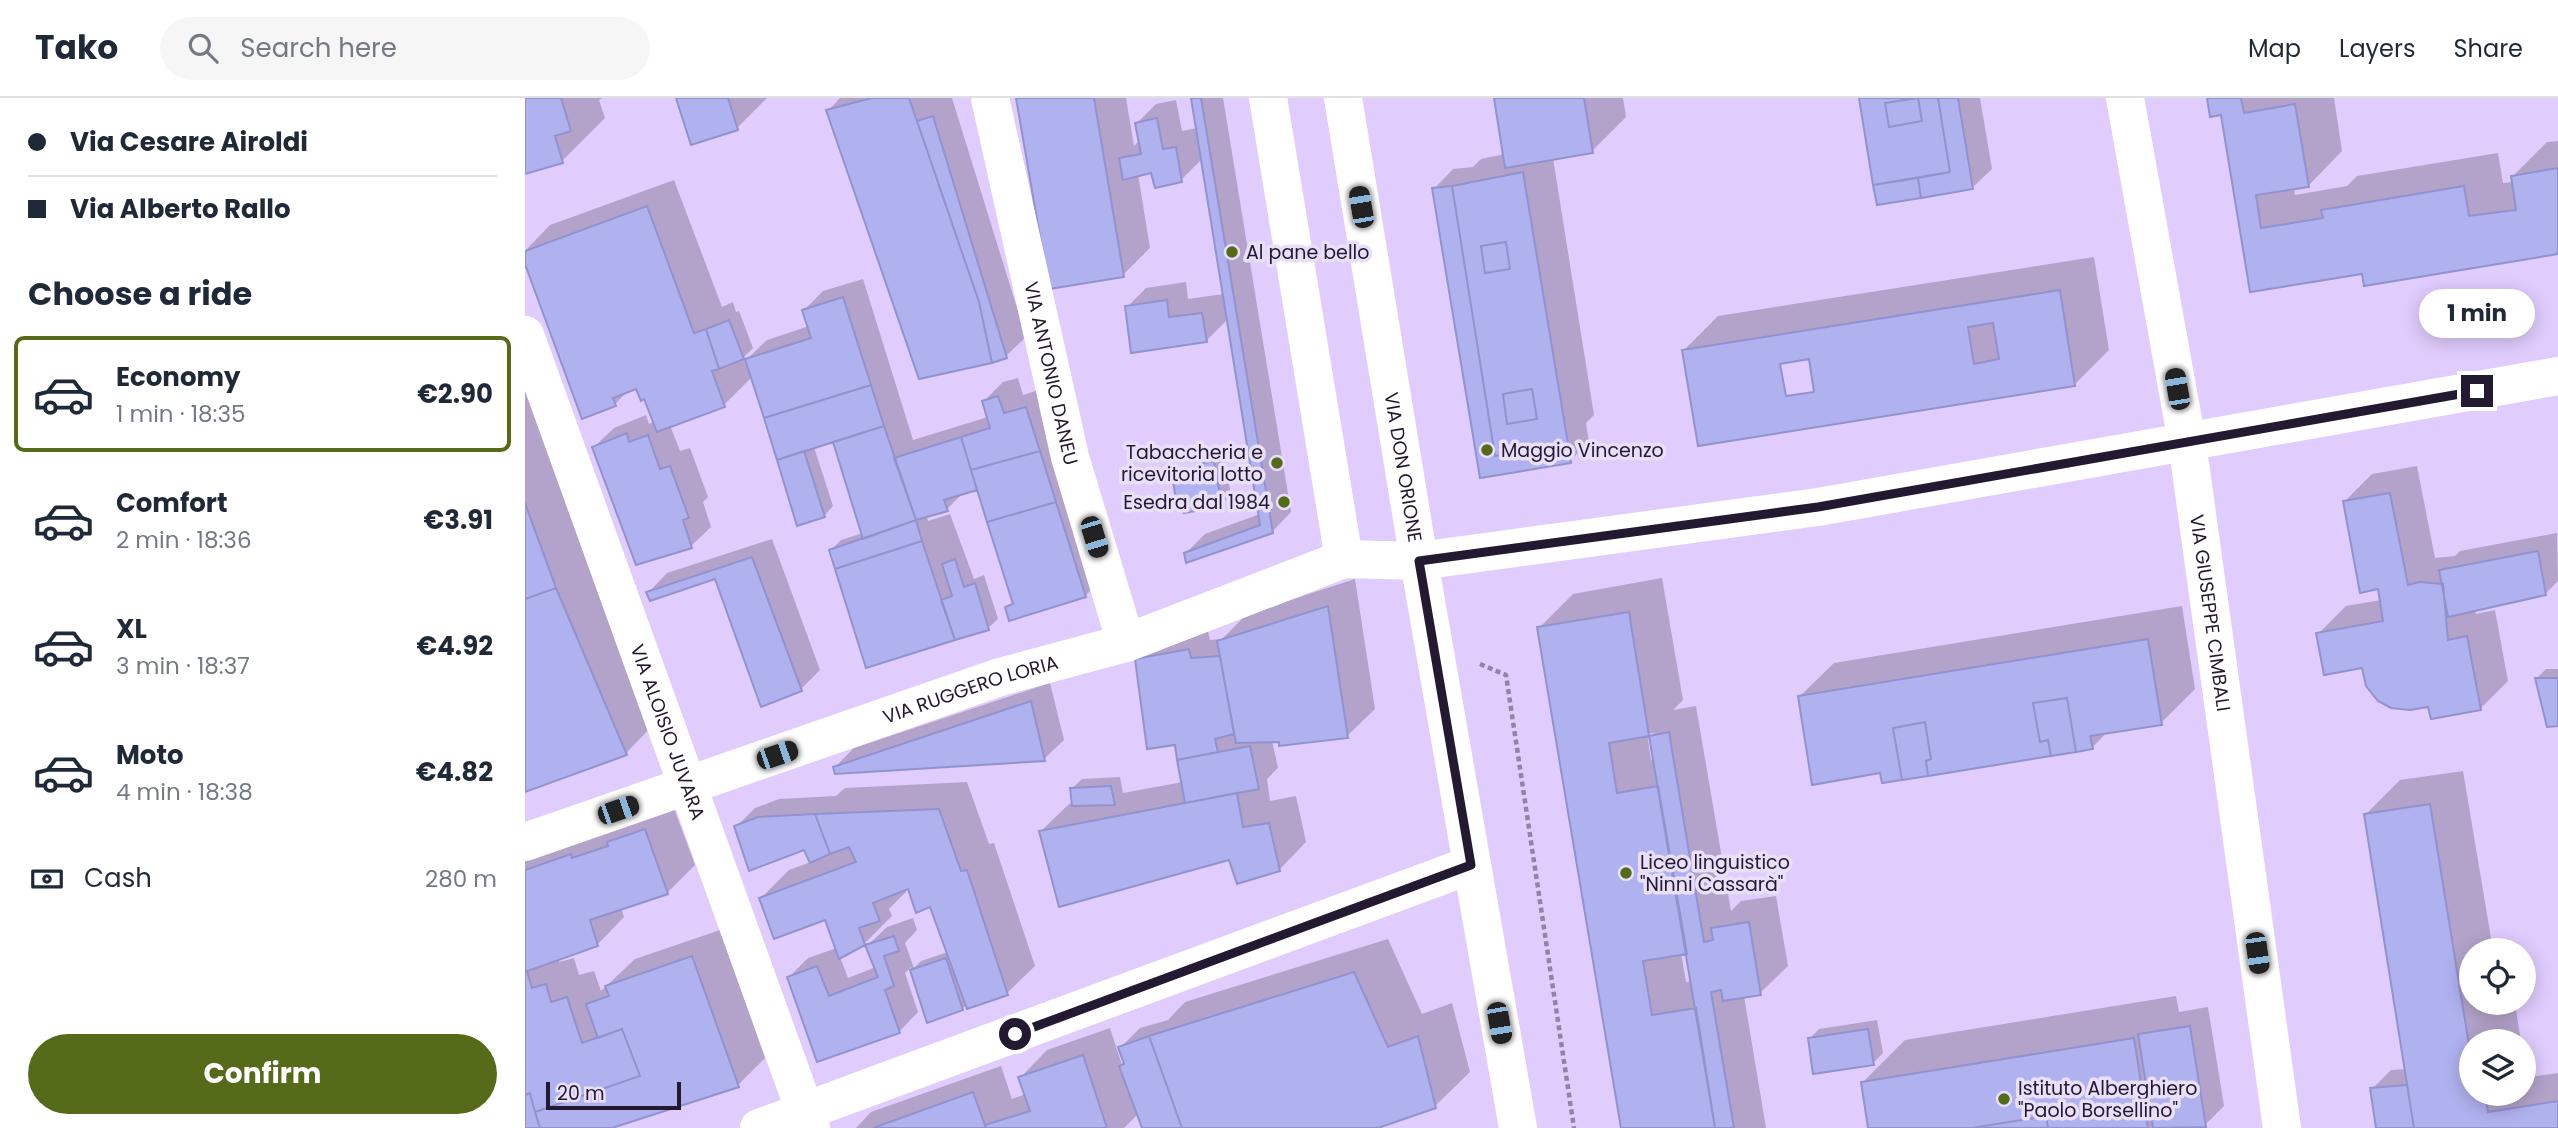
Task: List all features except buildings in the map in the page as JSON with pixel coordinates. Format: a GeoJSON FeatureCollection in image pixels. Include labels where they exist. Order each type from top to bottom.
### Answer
{"type":"FeatureCollection","features":[{"type":"Feature","properties":{"kind":"street","name":"VIA ANTONIO DANEU"},"geometry":{"type":"LineString","coordinates":[[990,98],[1070,457],[1126,643]]}},
{"type":"Feature","properties":{"kind":"street"},"geometry":{"type":"LineString","coordinates":[[1268,98],[1344,559]]}},
{"type":"Feature","properties":{"kind":"street","name":"VIA DON ORIONE"},"geometry":{"type":"LineString","coordinates":[[1343,98],[1419,561],[1518,1128]]}},
{"type":"Feature","properties":{"kind":"street","name":"VIA GIUSEPPE CIMBALI"},"geometry":{"type":"LineString","coordinates":[[2125,98],[2187,442],[2281,1128]]}},
{"type":"Feature","properties":{"kind":"street","name":"VIA ALOISIO JUVARA"},"geometry":{"type":"LineString","coordinates":[[525,335],[808,1120]]}},
{"type":"Feature","properties":{"kind":"street","name":"VIA RUGGERO LORIA"},"geometry":{"type":"LineString","coordinates":[[525,842],[1000,677],[1126,643],[1344,559],[1419,561],[1818,507],[2558,376]]}},
{"type":"Feature","properties":{"kind":"street"},"geometry":{"type":"LineString","coordinates":[[759,1128],[808,1120],[1471,865]]}},
{"type":"Feature","properties":{"kind":"path"},"geometry":{"type":"LineString","coordinates":[[1475,663],[1506,675],[1574,1128]]}},
{"type":"Feature","properties":{"kind":"place","name":"Al pane bello"},"geometry":{"type":"Point","coordinates":[1232,252]}},
{"type":"Feature","properties":{"kind":"place","name":"Maggio Vincenzo"},"geometry":{"type":"Point","coordinates":[1487,450]}},
{"type":"Feature","properties":{"kind":"place","name":"Tabaccheria e ricevitoria lotto"},"geometry":{"type":"Point","coordinates":[1277,463]}},
{"type":"Feature","properties":{"kind":"place","name":"Esedra dal 1984"},"geometry":{"type":"Point","coordinates":[1284,502]}},
{"type":"Feature","properties":{"kind":"place","name":"Liceo linguistico \"Ninni Cassarà\""},"geometry":{"type":"Point","coordinates":[1626,873]}},
{"type":"Feature","properties":{"kind":"place","name":"Istituto Alberghiero \"Paolo Borsellino\""},"geometry":{"type":"Point","coordinates":[2004,1099]}},
{"type":"Feature","properties":{"kind":"route"},"geometry":{"type":"LineString","coordinates":[[1015,1034],[1471,865],[1419,561],[1818,507],[2477,391]]}}]}
